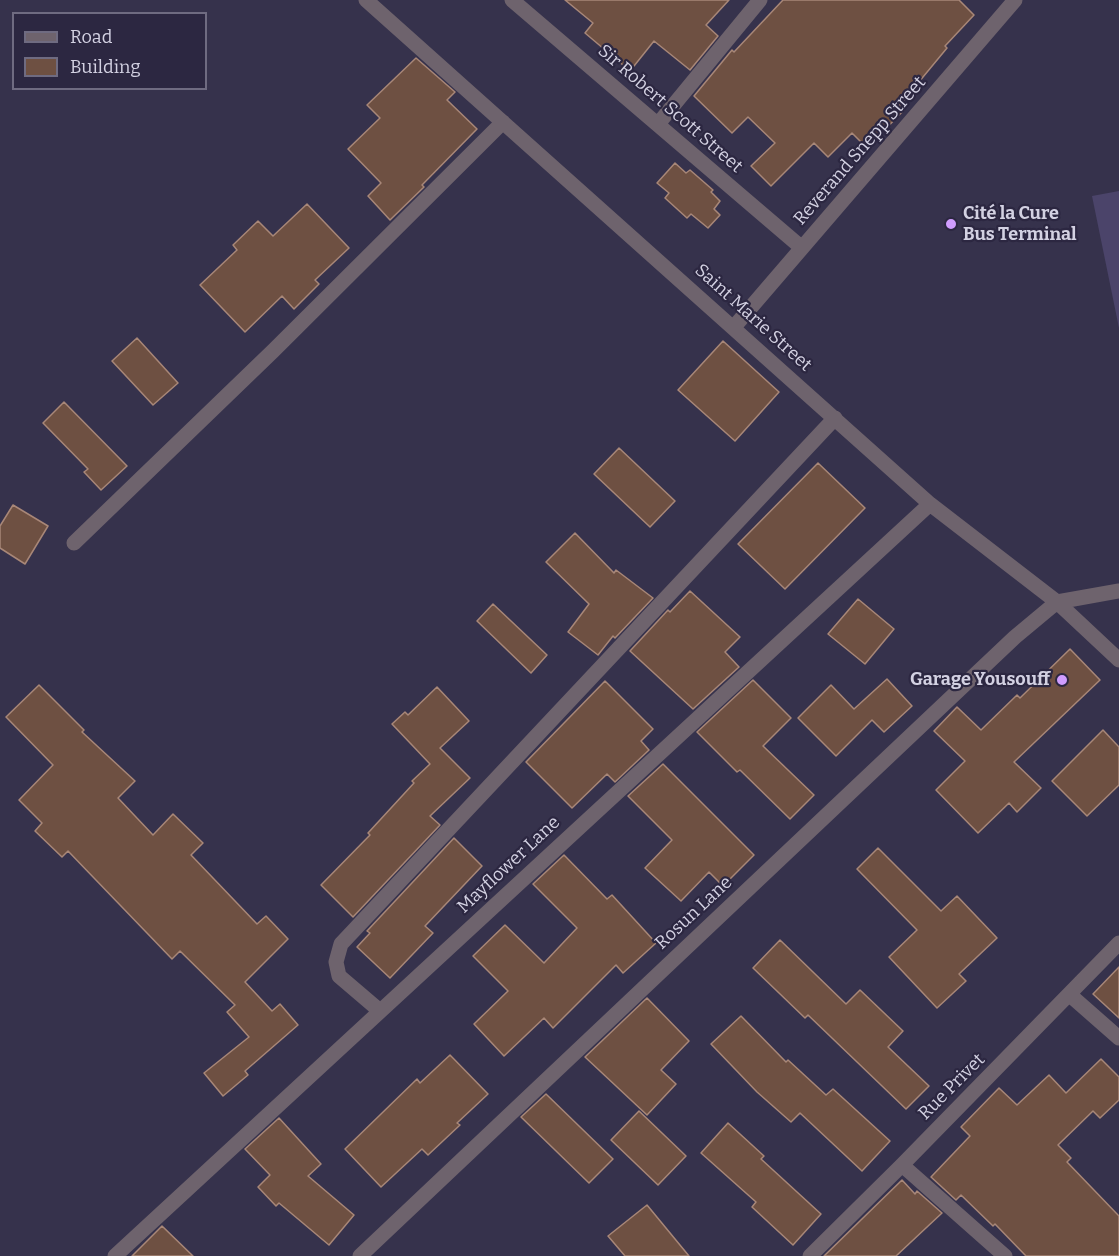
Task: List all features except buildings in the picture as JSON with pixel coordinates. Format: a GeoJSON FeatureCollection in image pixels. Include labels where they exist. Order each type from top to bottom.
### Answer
{"type":"FeatureCollection","features":[{"type":"Feature","properties":{"kind":"street","name":"Saint Marie Street"},"geometry":{"type":"LineString","coordinates":[[366,0],[930,504],[1057,602],[1119,660]]}},
{"type":"Feature","properties":{"kind":"street","name":"Sir Robert Scott Street"},"geometry":{"type":"LineString","coordinates":[[512,0],[802,248]]}},
{"type":"Feature","properties":{"kind":"street"},"geometry":{"type":"LineString","coordinates":[[658,124],[760,0]]}},
{"type":"Feature","properties":{"kind":"street","name":"Reverand Snepp Street"},"geometry":{"type":"LineString","coordinates":[[734,327],[1015,0]]}},
{"type":"Feature","properties":{"kind":"street"},"geometry":{"type":"LineString","coordinates":[[74,543],[265,359],[503,122]]}},
{"type":"Feature","properties":{"kind":"street"},"geometry":{"type":"LineString","coordinates":[[380,1011],[339,976],[336,962],[341,944],[835,418]]}},
{"type":"Feature","properties":{"kind":"street","name":"Mayflower Lane"},"geometry":{"type":"LineString","coordinates":[[115,1256],[930,504]]}},
{"type":"Feature","properties":{"kind":"street"},"geometry":{"type":"LineString","coordinates":[[1057,602],[1119,591]]}},
{"type":"Feature","properties":{"kind":"street","name":"Rosun Lane"},"geometry":{"type":"LineString","coordinates":[[360,1256],[1015,637],[1057,602]]}},
{"type":"Feature","properties":{"kind":"street","name":"Rue Privet"},"geometry":{"type":"LineString","coordinates":[[810,1256],[1119,943]]}},
{"type":"Feature","properties":{"kind":"street"},"geometry":{"type":"LineString","coordinates":[[1070,995],[1119,1038]]}},
{"type":"Feature","properties":{"kind":"street"},"geometry":{"type":"LineString","coordinates":[[902,1165],[1005,1256]]}},
{"type":"Feature","properties":{"kind":"shaded area"},"geometry":{"type":"Polygon","coordinates":[[[1119,191],[1119,328],[1092,196],[1119,191]]]}},
{"type":"Feature","properties":{"kind":"place","name":"Cité la Cure Bus Terminal"},"geometry":{"type":"Point","coordinates":[951,224]}},
{"type":"Feature","properties":{"kind":"place","name":"Garage Yousouff"},"geometry":{"type":"Point","coordinates":[1062,680]}}]}
